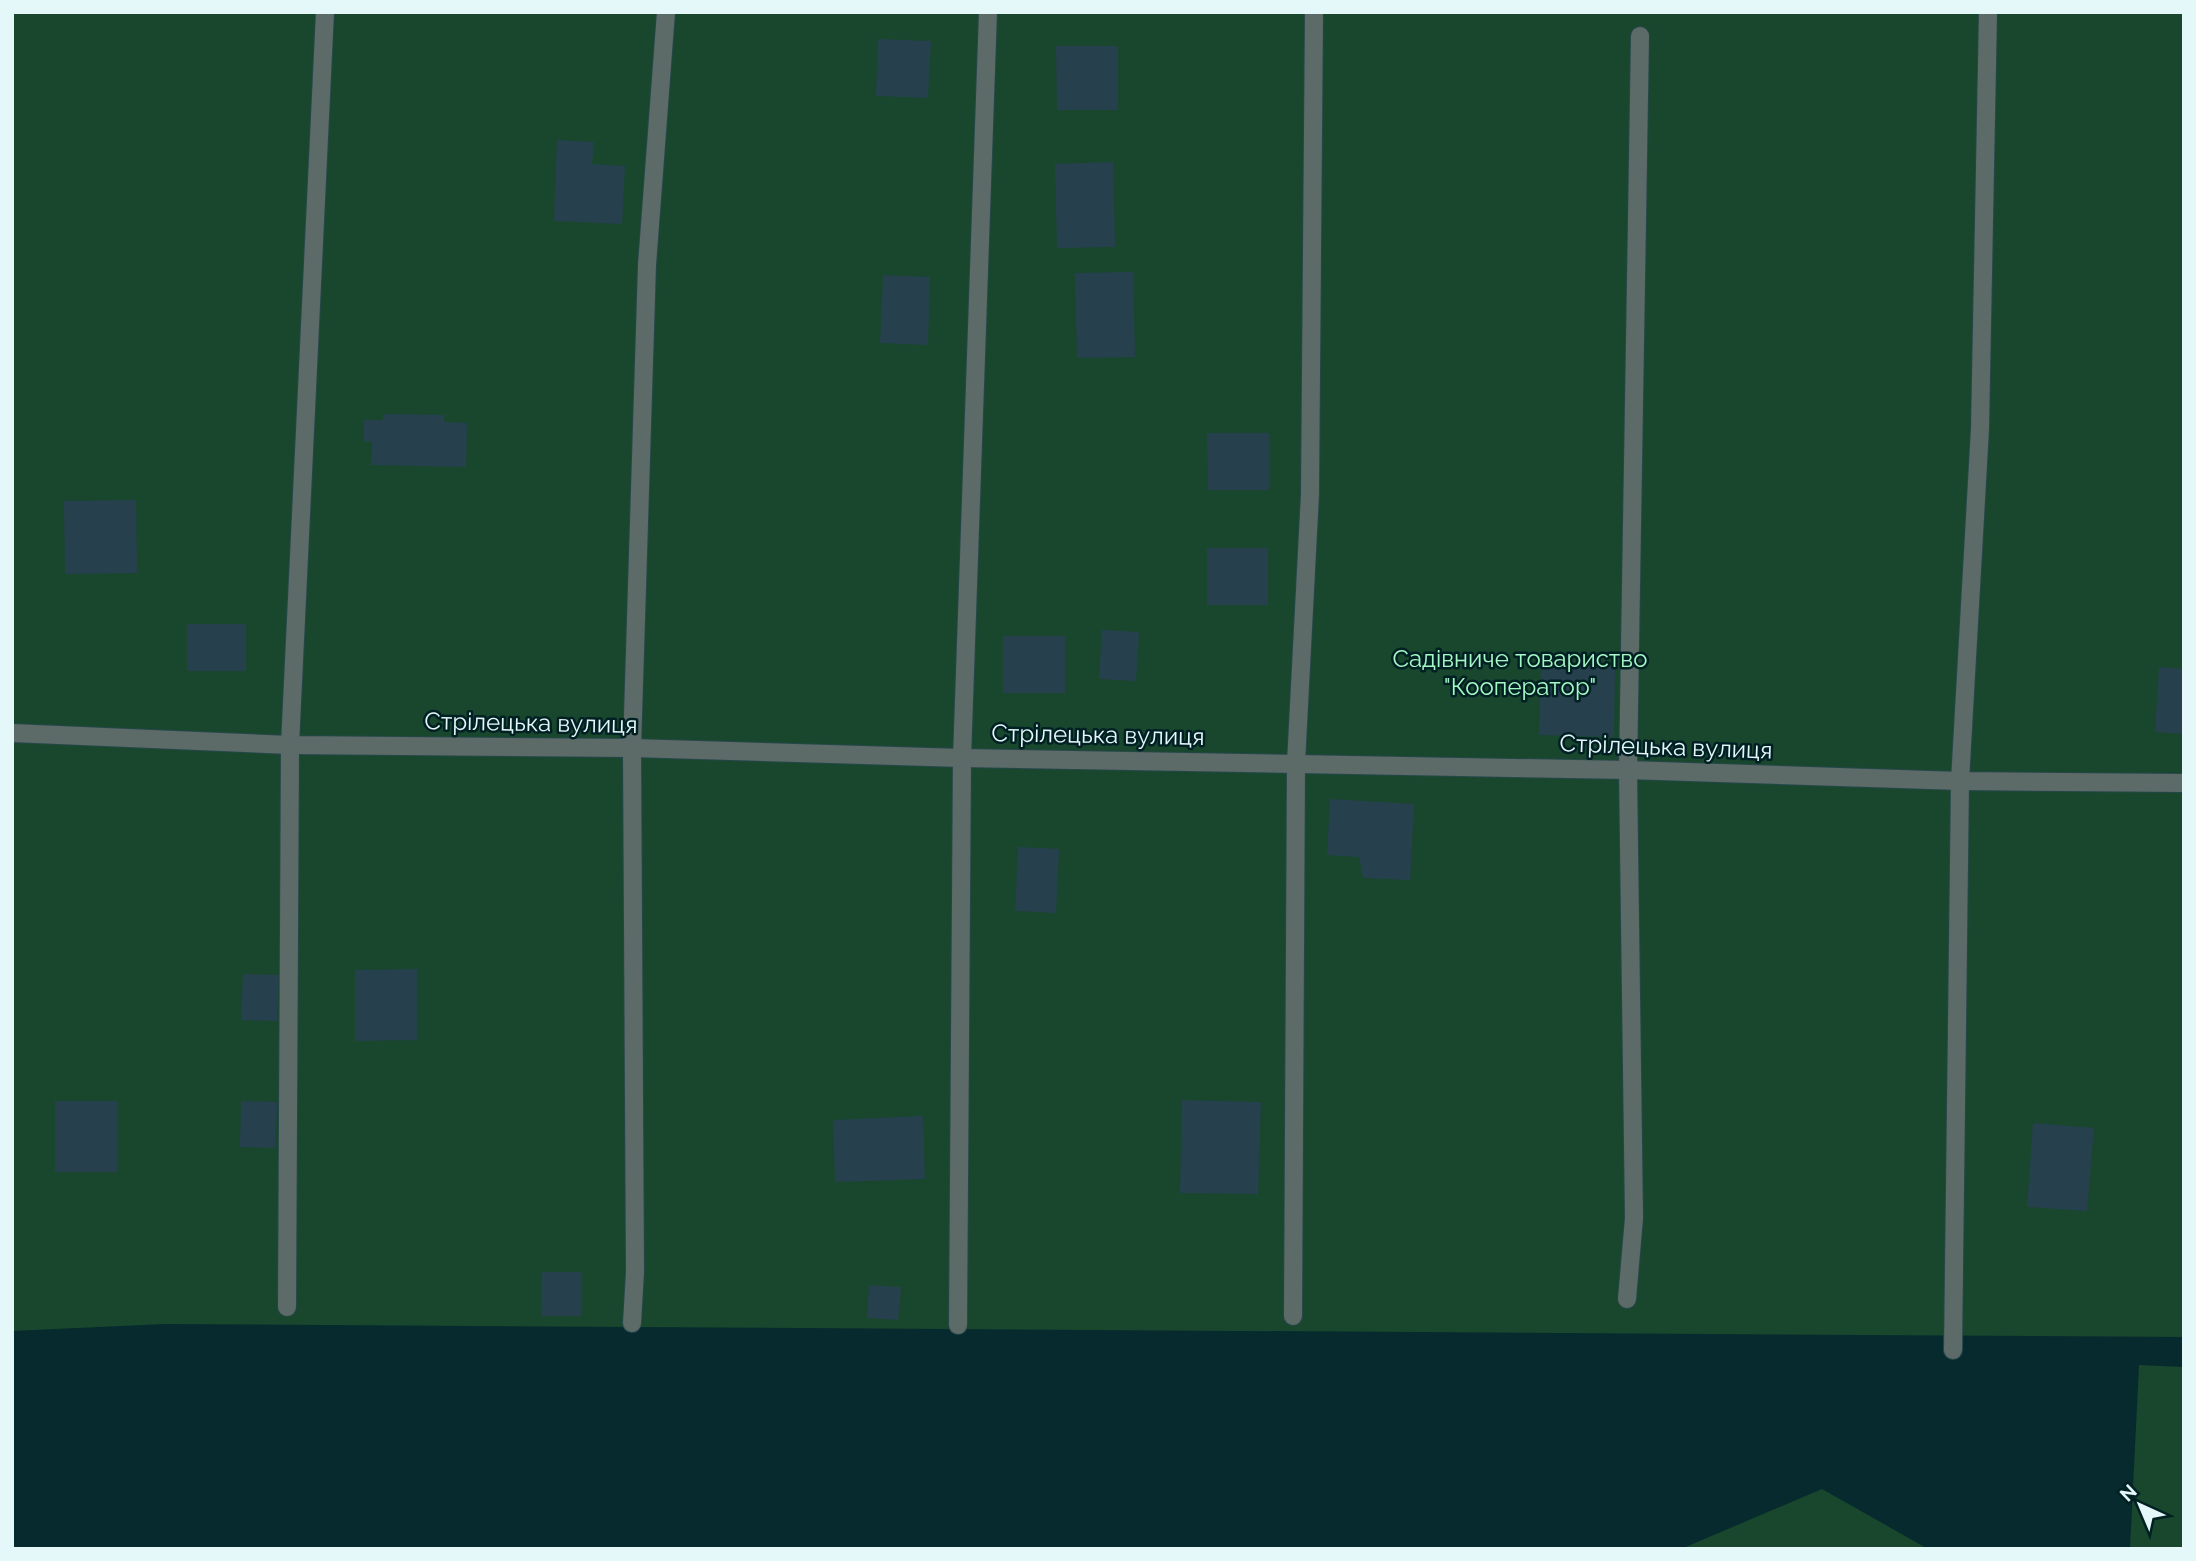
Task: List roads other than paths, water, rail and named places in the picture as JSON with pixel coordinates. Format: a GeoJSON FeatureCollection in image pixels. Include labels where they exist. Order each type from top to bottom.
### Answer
{"type":"FeatureCollection","features":[{"type":"Feature","properties":{"kind":"street"},"geometry":{"type":"LineString","coordinates":[[287,1307],[290,745],[325,12]]}},
{"type":"Feature","properties":{"kind":"street"},"geometry":{"type":"LineString","coordinates":[[632,1323],[635,1272],[632,748],[647,265],[666,12]]}},
{"type":"Feature","properties":{"kind":"street"},"geometry":{"type":"LineString","coordinates":[[958,1325],[962,758],[988,12]]}},
{"type":"Feature","properties":{"kind":"street"},"geometry":{"type":"LineString","coordinates":[[1293,1316],[1296,763],[1310,494],[1314,12]]}},
{"type":"Feature","properties":{"kind":"street"},"geometry":{"type":"LineString","coordinates":[[1953,1350],[1960,781],[1980,429],[1989,12]]}},
{"type":"Feature","properties":{"kind":"street"},"geometry":{"type":"LineString","coordinates":[[1627,1299],[1634,1218],[1628,770],[1640,36]]}},
{"type":"Feature","properties":{"kind":"street","name":"Стрілецька вулиця"},"geometry":{"type":"LineString","coordinates":[[12,733],[290,745],[632,748],[962,758],[1628,770],[1960,781],[2184,783]]}},
{"type":"Feature","properties":{"kind":"park label","name":"Садівниче товариство \"Кооператор\""},"geometry":{"type":"Point","coordinates":[1520,673]}}]}
